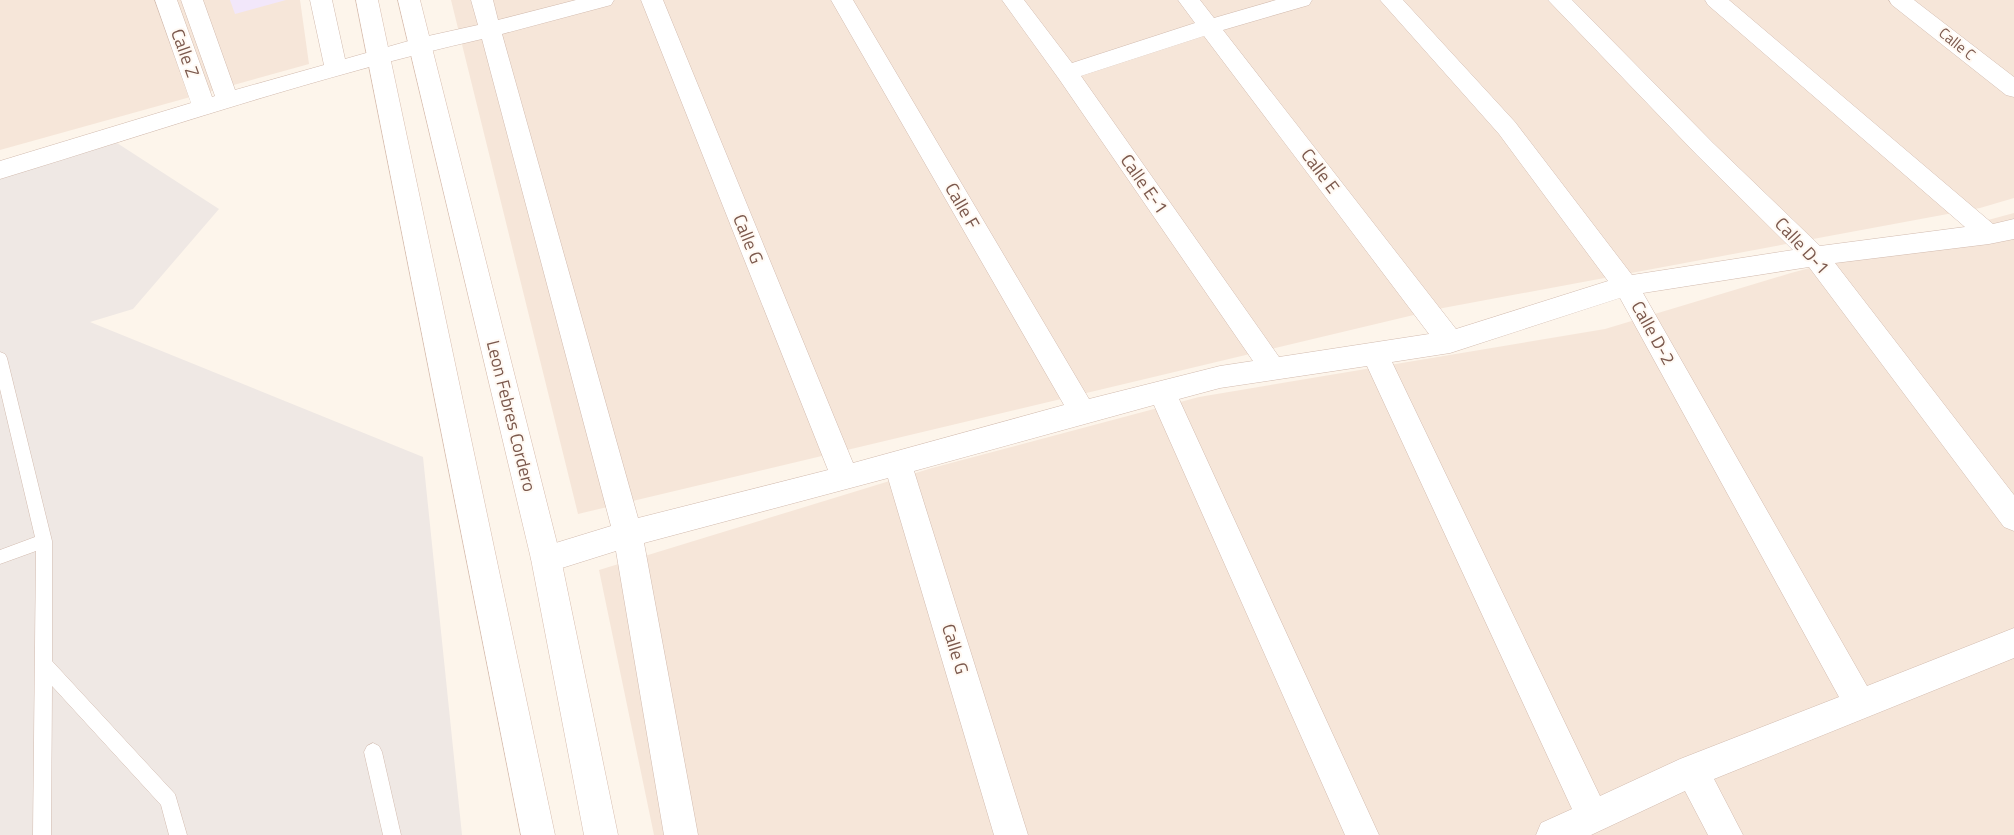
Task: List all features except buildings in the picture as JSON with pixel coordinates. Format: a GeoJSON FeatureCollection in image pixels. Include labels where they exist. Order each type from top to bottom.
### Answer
{"type":"FeatureCollection","features":[{"type":"Feature","properties":{"kind":"street","name":"Calle Z"},"geometry":{"type":"LineString","coordinates":[[166,0],[204,107]]}},
{"type":"Feature","properties":{"kind":"street","name":"Calle Z"},"geometry":{"type":"LineString","coordinates":[[192,0],[228,100]]}},
{"type":"Feature","properties":{"kind":"street"},"geometry":{"type":"LineString","coordinates":[[322,0],[336,70]]}},
{"type":"Feature","properties":{"kind":"street"},"geometry":{"type":"LineString","coordinates":[[366,0],[538,835]]}},
{"type":"Feature","properties":{"kind":"street","name":"Leon Febres Cordero"},"geometry":{"type":"LineString","coordinates":[[409,0],[546,559],[602,835]]}},
{"type":"Feature","properties":{"kind":"street"},"geometry":{"type":"LineString","coordinates":[[482,0],[628,534],[681,835]]}},
{"type":"Feature","properties":{"kind":"street"},"geometry":{"type":"LineString","coordinates":[[0,170],[204,107],[419,46],[490,30],[603,0]]}},
{"type":"Feature","properties":{"kind":"street","name":"Calle G"},"geometry":{"type":"LineString","coordinates":[[652,0],[845,478]]}},
{"type":"Feature","properties":{"kind":"street","name":"Calle F"},"geometry":{"type":"LineString","coordinates":[[842,0],[1082,412]]}},
{"type":"Feature","properties":{"kind":"street","name":"Calle E-1"},"geometry":{"type":"LineString","coordinates":[[1013,0],[1273,369]]}},
{"type":"Feature","properties":{"kind":"street","name":"Calle E"},"geometry":{"type":"LineString","coordinates":[[1189,0],[1450,342]]}},
{"type":"Feature","properties":{"kind":"street"},"geometry":{"type":"LineString","coordinates":[[1066,73],[1210,26],[1301,0]]}},
{"type":"Feature","properties":{"kind":"street","name":"Calle D-2"},"geometry":{"type":"LineString","coordinates":[[1391,0],[1507,128],[1626,286],[1860,704]]}},
{"type":"Feature","properties":{"kind":"street","name":"Calle D-1"},"geometry":{"type":"LineString","coordinates":[[1559,0],[1705,149],[1815,256],[2014,518]]}},
{"type":"Feature","properties":{"kind":"street"},"geometry":{"type":"LineString","coordinates":[[1716,0],[2002,231]]}},
{"type":"Feature","properties":{"kind":"street","name":"Calle C"},"geometry":{"type":"LineString","coordinates":[[1900,0],[2014,89]]}},
{"type":"Feature","properties":{"kind":"street"},"geometry":{"type":"LineString","coordinates":[[546,559],[628,534],[898,464],[1082,412],[1220,376],[1450,342],[1626,286],[1815,256],[2002,231]]}},
{"type":"Feature","properties":{"kind":"street"},"geometry":{"type":"LineString","coordinates":[[1375,354],[1593,817]]}},
{"type":"Feature","properties":{"kind":"street"},"geometry":{"type":"LineString","coordinates":[[1162,392],[1362,835]]}},
{"type":"Feature","properties":{"kind":"street","name":"Calle G"},"geometry":{"type":"LineString","coordinates":[[898,464],[1011,835]]}},
{"type":"Feature","properties":{"kind":"street"},"geometry":{"type":"LineString","coordinates":[[1553,835],[1692,771],[2014,643]]}},
{"type":"Feature","properties":{"kind":"street"},"geometry":{"type":"LineString","coordinates":[[1692,771],[1726,835]]}},
{"type":"Feature","properties":{"kind":"lane"},"geometry":{"type":"LineString","coordinates":[[0,358],[5,397],[44,542],[42,835]]}},
{"type":"Feature","properties":{"kind":"lane"},"geometry":{"type":"LineString","coordinates":[[0,558],[44,542]]}},
{"type":"Feature","properties":{"kind":"lane"},"geometry":{"type":"LineString","coordinates":[[43,664],[169,800],[178,835]]}},
{"type":"Feature","properties":{"kind":"lane"},"geometry":{"type":"LineString","coordinates":[[373,752],[392,835]]}},
{"type":"Feature","properties":{"kind":"shaded area"},"geometry":{"type":"Polygon","coordinates":[[[0,0],[300,0],[309,64],[0,150],[0,0]]]}},
{"type":"Feature","properties":{"kind":"shaded area"},"geometry":{"type":"Polygon","coordinates":[[[230,0],[286,0],[235,14],[230,0]]]}},
{"type":"Feature","properties":{"kind":"shaded area"},"geometry":{"type":"Polygon","coordinates":[[[451,0],[2014,0],[2014,198],[1980,208],[1443,308],[578,514],[451,0]]]}},
{"type":"Feature","properties":{"kind":"shaded area"},"geometry":{"type":"Polygon","coordinates":[[[117,143],[219,209],[133,309],[90,322],[423,457],[462,835],[0,835],[0,177],[117,143]]]}},
{"type":"Feature","properties":{"kind":"shaded area"},"geometry":{"type":"Polygon","coordinates":[[[2014,213],[2014,835],[654,835],[599,570],[932,468],[1199,397],[1605,329],[1791,273],[2014,213]]]}}]}
